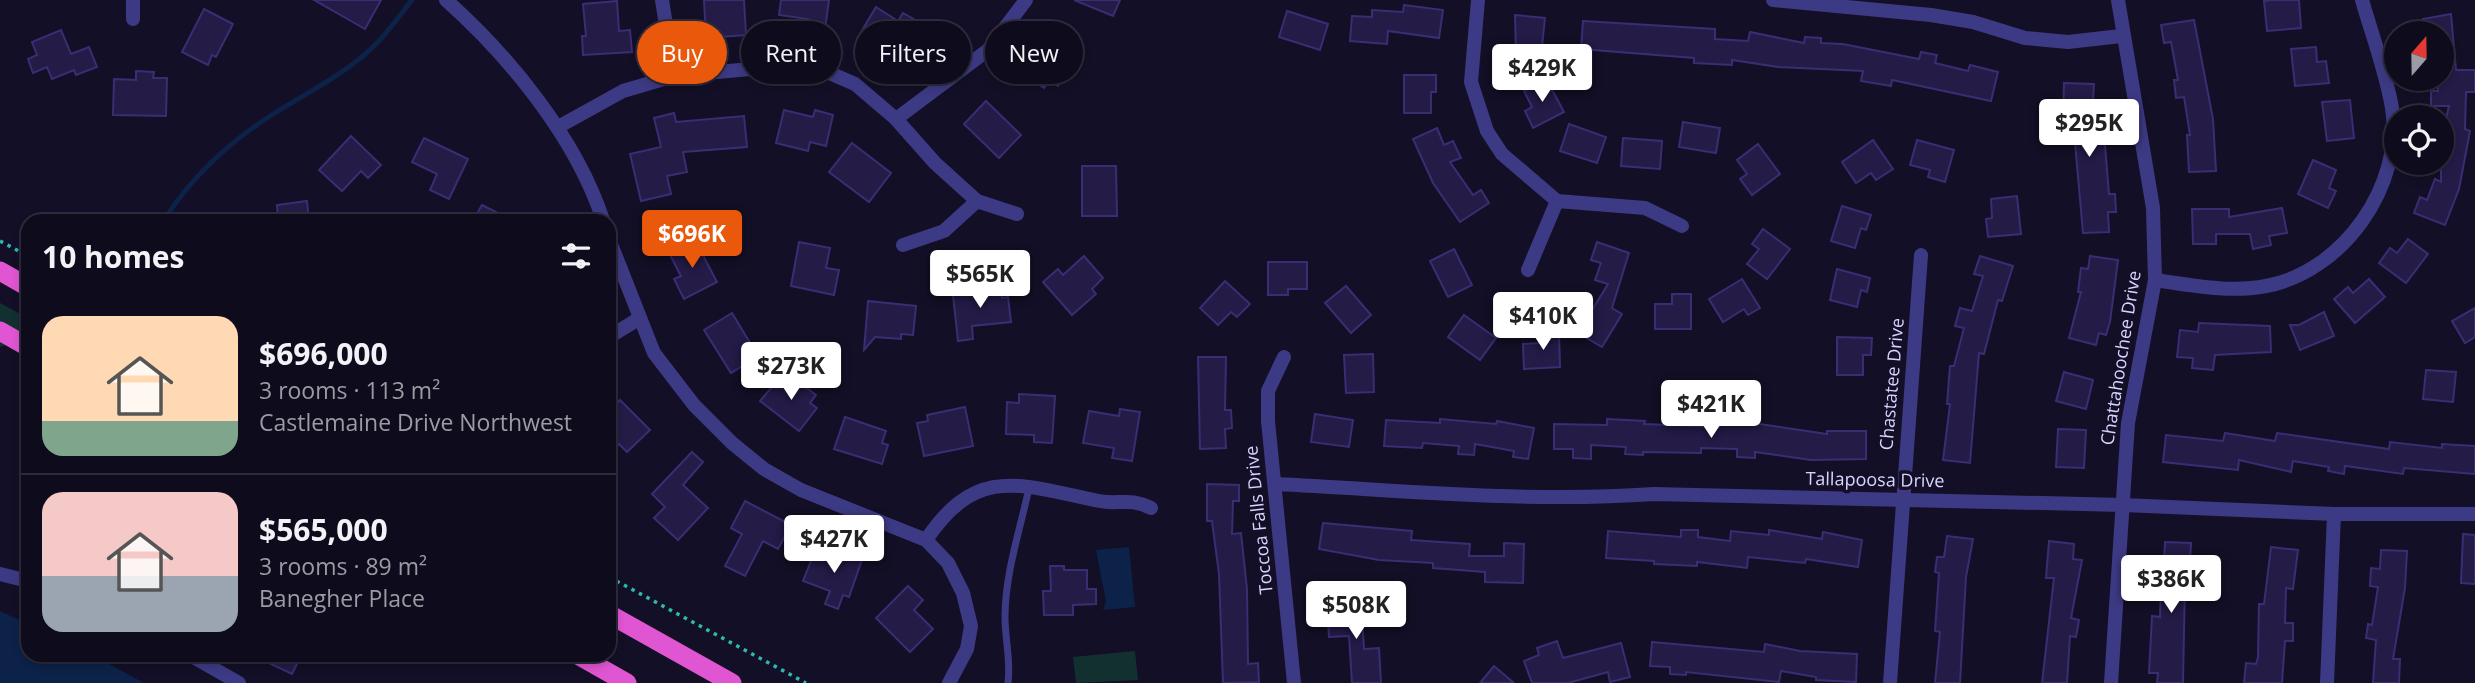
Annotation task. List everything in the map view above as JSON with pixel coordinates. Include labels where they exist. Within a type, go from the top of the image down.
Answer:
[{"type":"highway","points":[[0,271],[21,283]]},
{"type":"highway","points":[[0,331],[21,343]]},
{"type":"highway","points":[[616,618],[732,683]]},
{"type":"highway","points":[[590,662],[626,683]]},
{"type":"street","points":[[133,0],[134,19]]},
{"type":"street","points":[[446,0],[498,50],[558,127],[600,214]]},
{"type":"street","points":[[662,0],[665,21]]},
{"type":"street","points":[[897,119],[988,50],[1026,0]]},
{"type":"street","points":[[1478,0],[1471,82],[1487,131],[1502,154],[1558,201],[1645,208],[1682,226]]},
{"type":"street","points":[[1773,0],[1931,15],[1973,22],[2025,38],[2068,42],[2121,36]]},
{"type":"street","name":"Chattahoochee Drive","points":[[2111,683],[2128,424],[2155,280],[2153,208],[2121,36],[2118,0]]},
{"type":"street","points":[[2155,280],[2224,290],[2266,286],[2302,275],[2334,252],[2361,225],[2381,187],[2387,162],[2392,108],[2362,0]]},
{"type":"street","points":[[727,71],[782,66],[825,71],[855,84],[897,119],[935,163],[976,201],[1017,214]]},
{"type":"street","points":[[558,127],[623,91],[647,84]]},
{"type":"street","points":[[903,245],[944,231],[976,201]]},
{"type":"street","points":[[1528,270],[1558,201]]},
{"type":"street","name":"Chastatee Drive","points":[[1890,683],[1921,255]]},
{"type":"street","points":[[616,257],[654,353],[694,405],[732,443],[764,469],[801,490],[926,540],[948,563],[963,593],[971,626],[967,649],[950,683]]},
{"type":"street","points":[[616,333],[640,318]]},
{"type":"street","name":"Toccoa Falls Drive","points":[[1284,357],[1268,391],[1294,683]]},
{"type":"street","name":"Tallapoosa Drive","points":[[1276,484],[1517,499],[1577,499],[1654,494],[2123,505],[2334,514],[2475,514]]},
{"type":"street","points":[[926,540],[943,514],[965,497],[987,487],[1029,487],[1106,502],[1134,499],[1151,508]]},
{"type":"street","points":[[2327,683],[2334,514]]},
{"type":"street","points":[[0,574],[21,579]]},
{"type":"street","points":[[202,662],[239,683]]},
{"type":"lane","points":[[1008,683],[1011,665],[1006,617],[1012,562],[1029,487]]},
{"type":"path","points":[[0,241],[21,252]]},
{"type":"path","points":[[616,581],[806,683]]},
{"type":"green space","points":[[0,303],[21,314],[21,339],[0,347]]},
{"type":"green space","points":[[1135,651],[1138,680],[1076,683],[1073,657]]},
{"type":"water","points":[[1129,547],[1135,607],[1103,610],[1106,602],[1096,550]]},
{"type":"water","points":[[0,611],[21,621],[21,662],[106,662],[144,683],[0,683]]},
{"type":"building","points":[[314,0],[381,0],[365,29]]},
{"type":"building","points":[[704,0],[744,0],[745,21],[741,21],[741,35],[727,36],[727,21],[705,21]]},
{"type":"building","points":[[781,0],[829,0],[826,21],[807,21],[779,15]]},
{"type":"building","points":[[1074,0],[1120,0],[1113,16]]},
{"type":"building","points":[[2299,0],[2301,28],[2267,31],[2264,1]]},
{"type":"building","points":[[617,1],[619,31],[630,30],[632,52],[583,55],[582,36],[586,36],[583,4]]},
{"type":"building","points":[[1404,5],[1443,10],[1439,38],[1388,31],[1387,44],[1350,41],[1352,16],[1372,17],[1372,10],[1403,12]]},
{"type":"building","points":[[876,7],[898,21],[868,21]]},
{"type":"building","points":[[204,9],[233,24],[216,57],[212,55],[208,65],[182,52]]},
{"type":"building","points":[[1287,11],[1328,24],[1320,50],[1279,37]]},
{"type":"building","points":[[903,13],[917,21],[898,21]]},
{"type":"building","points":[[2451,14],[2452,21],[2423,21]]},
{"type":"building","points":[[1515,15],[1545,18],[1541,56],[1516,54]]},
{"type":"building","points":[[2194,20],[2213,119],[2216,171],[2189,172],[2187,135],[2190,135],[2184,97],[2176,98],[2174,80],[2178,80],[2171,42],[2164,43],[2161,25]]},
{"type":"building","points":[[1583,21],[1715,29],[1715,39],[1748,41],[1750,32],[1804,43],[1805,37],[1821,38],[1821,43],[1843,44],[1919,59],[1921,52],[1937,55],[1935,63],[1968,71],[1970,65],[1998,72],[1991,101],[1892,80],[1891,86],[1861,81],[1863,71],[1778,67],[1732,60],[1732,65],[1694,63],[1694,58],[1581,49]]},
{"type":"building","points":[[61,30],[71,54],[89,47],[97,67],[76,75],[74,70],[52,79],[47,67],[33,73],[28,59],[37,55],[32,42]]},
{"type":"building","points":[[2316,47],[2317,62],[2326,61],[2329,83],[2295,86],[2291,49]]},
{"type":"building","points":[[2454,48],[2456,70],[2475,70],[2475,92],[2466,92],[2465,129],[2470,131],[2459,189],[2445,225],[2414,213],[2420,197],[2427,200],[2435,179],[2441,182],[2441,175],[2454,175],[2454,105],[2431,105],[2431,91],[2454,91]]},
{"type":"building","points":[[136,71],[154,72],[153,78],[167,78],[166,116],[113,115],[114,79],[136,80]]},
{"type":"building","points":[[1404,75],[1436,75],[1436,92],[1431,92],[1431,113],[1404,113]]},
{"type":"building","points":[[1547,80],[1564,112],[1533,128],[1525,111],[1532,107],[1524,91]]},
{"type":"building","points":[[2064,83],[2094,84],[2091,134],[2104,133],[2109,194],[2115,194],[2116,212],[2108,212],[2109,232],[2083,233],[2073,120],[2063,120]]},
{"type":"building","points":[[2350,100],[2354,138],[2327,141],[2322,102]]},
{"type":"building","points":[[986,101],[1021,135],[999,158],[964,124]]},
{"type":"building","points":[[784,110],[813,117],[815,110],[833,115],[826,146],[810,142],[808,151],[776,143]]},
{"type":"building","points":[[674,113],[676,122],[744,116],[747,147],[683,152],[687,172],[667,176],[671,194],[641,201],[630,154],[661,147],[654,118]]},
{"type":"building","points":[[1683,122],[1720,128],[1716,153],[1679,147]]},
{"type":"building","points":[[1569,124],[1606,137],[1597,163],[1560,151]]},
{"type":"building","points":[[1437,128],[1444,145],[1453,141],[1461,158],[1450,162],[1473,195],[1481,190],[1489,203],[1460,222],[1433,183],[1413,139]]},
{"type":"building","points":[[351,136],[381,165],[368,178],[361,171],[342,191],[319,170]]},
{"type":"building","points":[[424,138],[468,159],[449,199],[430,190],[437,174],[412,162]]},
{"type":"building","points":[[1623,138],[1662,141],[1660,169],[1621,166]]},
{"type":"building","points":[[1873,140],[1893,169],[1876,180],[1871,173],[1856,183],[1842,162]]},
{"type":"building","points":[[1917,140],[1954,150],[1945,182],[1928,177],[1930,170],[1910,165]]},
{"type":"building","points":[[852,143],[891,173],[869,202],[829,172]]},
{"type":"building","points":[[1758,144],[1780,174],[1752,195],[1740,179],[1747,174],[1737,160]]},
{"type":"building","points":[[2313,160],[2336,170],[2329,188],[2336,191],[2328,208],[2298,194]]},
{"type":"building","points":[[1082,166],[1116,166],[1117,216],[1082,216]]},
{"type":"building","points":[[2017,196],[2021,234],[1988,237],[1986,219],[1992,218],[1991,199]]},
{"type":"building","points":[[307,201],[308,214],[278,214],[277,205]]},
{"type":"building","points":[[482,205],[500,214],[477,214]]},
{"type":"building","points":[[1842,206],[1871,215],[1866,230],[1861,228],[1855,248],[1831,241]]},
{"type":"building","points":[[2282,208],[2287,233],[2269,236],[2271,245],[2253,249],[2250,234],[2216,234],[2216,244],[2193,244],[2192,209],[2229,209],[2229,217]]},
{"type":"building","points":[[1763,229],[1790,249],[1767,279],[1747,264],[1759,249],[1752,244]]},
{"type":"building","points":[[2408,239],[2428,254],[2406,283],[2379,263],[2390,248],[2397,253]]},
{"type":"building","points":[[695,240],[717,282],[684,299],[674,279],[681,276],[669,253]]},
{"type":"building","points":[[799,242],[830,248],[826,268],[839,270],[834,295],[791,286]]},
{"type":"building","points":[[1597,242],[1629,253],[1612,308],[1622,314],[1602,347],[1578,333],[1608,284],[1595,280],[1601,263],[1591,260]]},
{"type":"building","points":[[1454,249],[1472,285],[1448,297],[1430,261]]},
{"type":"building","points":[[1084,256],[1103,278],[1092,289],[1096,294],[1072,315],[1043,282],[1058,269],[1063,275]]},
{"type":"building","points":[[1980,256],[2013,266],[2002,301],[1998,300],[1984,354],[1979,353],[1970,463],[1943,460],[1950,404],[1947,404],[1950,366],[1954,366],[1964,328],[1955,326],[1960,308],[1972,311],[1983,276],[1974,274]]},
{"type":"building","points":[[2090,256],[2118,260],[2110,322],[2106,335],[2099,333],[2096,345],[2069,338],[2081,292],[2078,292],[2081,268],[2088,269]]},
{"type":"building","points":[[1268,262],[1307,262],[1307,289],[1288,289],[1288,295],[1268,295]]},
{"type":"building","points":[[1837,269],[1870,278],[1867,292],[1861,290],[1857,307],[1830,300]]},
{"type":"building","points":[[1742,279],[1760,308],[1748,315],[1744,309],[1723,322],[1709,299]]},
{"type":"building","points":[[2369,279],[2385,297],[2355,323],[2334,299],[2348,287],[2353,293]]},
{"type":"building","points":[[1225,281],[1250,304],[1237,317],[1231,312],[1218,325],[1200,308]]},
{"type":"building","points":[[1000,284],[1002,298],[1008,297],[1011,322],[972,326],[973,339],[958,341],[953,295],[981,292],[980,286]]},
{"type":"building","points":[[1346,286],[1371,315],[1351,333],[1325,303]]},
{"type":"building","points":[[1672,294],[1691,294],[1691,329],[1655,329],[1655,304],[1672,304]]},
{"type":"building","points":[[868,301],[916,306],[913,335],[901,334],[901,339],[875,337],[864,350]]},
{"type":"building","points":[[2475,308],[2475,337],[2465,343],[2452,321]]},
{"type":"building","points":[[2324,312],[2334,336],[2300,350],[2290,325],[2299,325]]},
{"type":"building","points":[[732,313],[758,356],[731,373],[704,330]]},
{"type":"building","points":[[1464,315],[1496,338],[1480,360],[1448,337]]},
{"type":"building","points":[[2199,323],[2270,326],[2271,352],[2215,355],[2213,370],[2192,368],[2193,358],[2177,357],[2180,330],[2198,332]]},
{"type":"building","points":[[1559,331],[1560,367],[1524,369],[1523,344],[1539,343],[1539,332]]},
{"type":"building","points":[[1837,337],[1872,338],[1871,355],[1863,355],[1863,375],[1837,375]]},
{"type":"building","points":[[1373,354],[1374,392],[1346,393],[1344,355]]},
{"type":"building","points":[[1198,357],[1226,357],[1225,410],[1231,410],[1232,428],[1225,429],[1226,448],[1200,449]]},
{"type":"building","points":[[2426,370],[2456,372],[2453,402],[2423,399]]},
{"type":"building","points":[[2064,372],[2093,380],[2086,409],[2056,401]]},
{"type":"building","points":[[791,376],[816,395],[810,403],[817,408],[799,431],[760,401],[777,381],[783,385]]},
{"type":"building","points":[[1019,394],[1055,396],[1052,443],[1034,442],[1034,435],[1006,434],[1007,402],[1019,403]]},
{"type":"building","points":[[620,400],[650,430],[627,452],[619,444],[616,447],[616,404]]},
{"type":"building","points":[[965,407],[973,446],[924,456],[917,423],[928,421],[927,415]]},
{"type":"building","points":[[1120,409],[1140,412],[1132,461],[1112,458],[1114,448],[1083,443],[1089,411],[1119,416]]},
{"type":"building","points":[[1315,414],[1353,420],[1349,447],[1311,442]]},
{"type":"building","points":[[845,417],[886,431],[882,443],[888,445],[882,464],[834,449]]},
{"type":"building","points":[[1440,419],[1496,424],[1497,421],[1534,428],[1528,459],[1513,457],[1514,451],[1475,444],[1474,455],[1458,454],[1459,446],[1423,443],[1422,448],[1384,446],[1386,420],[1440,423]]},
{"type":"building","points":[[1607,419],[1645,421],[1644,424],[1719,427],[1719,422],[1753,423],[1827,434],[1827,431],[1866,431],[1866,459],[1811,460],[1755,452],[1755,458],[1737,457],[1737,449],[1701,448],[1701,453],[1643,452],[1643,455],[1625,454],[1626,447],[1591,445],[1591,459],[1573,458],[1573,449],[1554,449],[1554,424],[1607,425]]},
{"type":"building","points":[[2058,429],[2086,430],[2084,468],[2056,467]]},
{"type":"building","points":[[2225,433],[2275,441],[2277,433],[2389,449],[2390,442],[2442,448],[2442,444],[2475,446],[2475,474],[2404,468],[2403,474],[2345,466],[2344,474],[2328,471],[2329,467],[2293,461],[2291,472],[2239,460],[2238,470],[2163,462],[2166,435],[2223,441]]},
{"type":"building","points":[[692,452],[703,462],[683,485],[708,508],[678,540],[654,518],[665,507],[652,494]]},
{"type":"building","points":[[1207,484],[1239,485],[1239,501],[1233,501],[1232,534],[1241,533],[1247,589],[1248,664],[1258,663],[1259,682],[1223,683],[1219,574],[1212,521],[1207,521]]},
{"type":"building","points":[[745,501],[791,525],[778,549],[763,541],[745,576],[725,566],[742,534],[731,528]]},
{"type":"building","points":[[1323,523],[1412,531],[1411,540],[1470,544],[1469,556],[1504,556],[1504,543],[1524,544],[1523,583],[1485,582],[1485,572],[1433,568],[1433,563],[1379,560],[1319,549]]},
{"type":"building","points":[[1681,530],[1698,530],[1698,537],[1730,541],[1731,531],[1769,535],[1769,530],[1822,539],[1823,532],[1862,540],[1858,567],[1806,559],[1805,563],[1748,557],[1747,568],[1697,562],[1697,566],[1654,564],[1654,561],[1606,558],[1608,531],[1681,537]]},
{"type":"building","points":[[2463,534],[2475,535],[2475,584],[2461,583]]},
{"type":"building","points":[[1947,536],[1973,539],[1966,577],[1960,683],[1935,683],[1940,632],[1935,631],[1939,573],[1935,572],[1937,557],[1944,557]]},
{"type":"building","points":[[2049,541],[2074,544],[2073,559],[2082,560],[2071,618],[2079,620],[2076,637],[2070,636],[2067,683],[2042,683],[2054,578],[2046,578]]},
{"type":"building","points":[[2165,542],[2191,543],[2189,581],[2185,581],[2183,683],[2157,683],[2158,673],[2149,673],[2152,616],[2160,617],[2161,579],[2155,579],[2156,562],[2164,563]]},
{"type":"building","points":[[2271,547],[2298,550],[2293,589],[2286,588],[2285,623],[2293,623],[2293,641],[2285,641],[2282,683],[2244,683],[2246,663],[2256,664],[2258,657],[2259,604],[2264,604]]},
{"type":"building","points":[[844,550],[863,557],[849,597],[843,595],[838,609],[825,604],[830,591],[803,581],[815,551],[840,560]]},
{"type":"building","points":[[2381,550],[2407,551],[2405,588],[2393,659],[2400,659],[2399,683],[2373,683],[2376,640],[2366,638],[2368,624],[2372,625],[2378,587],[2370,586],[2371,568],[2380,569]]},
{"type":"building","points":[[1050,566],[1064,566],[1064,570],[1087,570],[1087,589],[1096,589],[1096,604],[1073,605],[1073,615],[1044,615],[1043,591],[1051,591]]},
{"type":"building","points":[[908,586],[923,600],[914,610],[933,629],[910,652],[876,618]]},
{"type":"building","points":[[1361,598],[1364,649],[1379,648],[1381,683],[1352,683],[1349,636],[1329,637],[1328,620],[1336,619],[1335,600]]},
{"type":"building","points":[[1557,641],[1563,658],[1621,643],[1630,677],[1610,682],[1608,672],[1568,683],[1532,683],[1524,661],[1539,655],[1537,648]]},
{"type":"building","points":[[1652,642],[1764,652],[1765,644],[1800,651],[1857,654],[1856,682],[1816,680],[1816,677],[1781,671],[1779,682],[1686,672],[1686,675],[1670,674],[1670,667],[1650,666]]},
{"type":"building","points":[[267,662],[298,662],[292,674]]},
{"type":"building","points":[[1494,666],[1514,683],[1480,683]]},
{"type":"waterway","points":[[168,214],[187,188],[228,147],[258,124],[355,63],[378,42],[412,0]]}]
